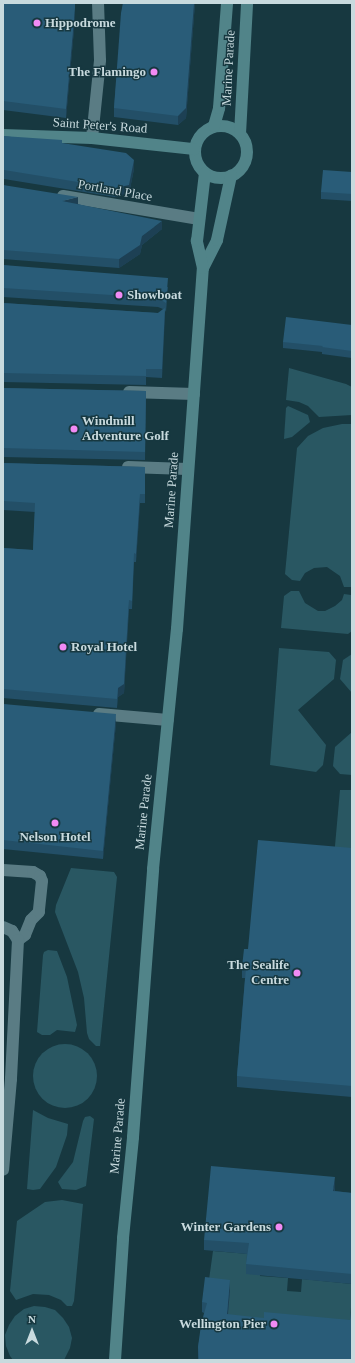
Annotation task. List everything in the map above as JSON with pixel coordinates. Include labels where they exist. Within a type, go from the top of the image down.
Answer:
[{"type":"street","points":[[92,138],[100,60],[98,3]]},
{"type":"street","name":"Marine Parade","points":[[214,126],[219,108],[227,3]]},
{"type":"street","name":"Marine Parade","points":[[115,1360],[147,934],[177,629],[187,469],[204,268],[217,240],[231,176],[238,172],[247,158],[245,141],[240,134],[247,3]]},
{"type":"street","points":[[231,176],[218,178],[205,173],[196,163],[194,149],[200,135],[214,126],[228,127],[240,134]]},
{"type":"street","name":"Saint Peter's Road","points":[[3,135],[92,138],[194,149]]},
{"type":"street","name":"Marine Parade","points":[[204,268],[196,241],[205,173]]},
{"type":"street","name":"Portland Place","points":[[50,194],[199,219]]},
{"type":"street","points":[[114,392],[194,394]]},
{"type":"street","points":[[115,466],[187,469]]},
{"type":"street","points":[[89,713],[168,720]]},
{"type":"street","points":[[3,870],[33,872],[40,876],[42,881],[39,912],[31,920],[25,935],[18,940]]},
{"type":"street","points":[[3,927],[12,931],[18,940],[11,1079],[3,1170]]},
{"type":"shaded area","points":[[289,368],[352,387],[352,415],[319,417],[308,406],[299,402],[286,400]]},
{"type":"shaded area","points":[[288,406],[308,415],[310,422],[292,437],[284,439],[286,408]]},
{"type":"shaded area","points":[[342,424],[352,424],[352,587],[344,587],[340,576],[327,567],[314,568],[305,573],[300,581],[292,580],[285,574],[297,448],[308,436],[323,428]]},
{"type":"shaded area","points":[[291,591],[299,591],[305,603],[318,611],[325,611],[335,606],[342,600],[344,594],[351,595],[352,631],[348,634],[281,628],[284,596]]},
{"type":"shaded area","points":[[279,648],[329,652],[336,660],[334,679],[298,710],[326,745],[323,765],[316,772],[270,765]]},
{"type":"shaded area","points":[[352,654],[352,693],[340,679],[343,660]]},
{"type":"shaded area","points":[[352,732],[352,775],[340,774],[333,766],[335,747]]},
{"type":"shaded area","points":[[340,790],[352,790],[352,859],[334,857]]},
{"type":"shaded area","points":[[71,868],[114,872],[117,877],[100,1046],[96,1046],[89,1039],[87,1033],[84,998],[78,972],[55,912],[56,905]]},
{"type":"shaded area","points":[[48,950],[57,951],[67,977],[77,1025],[75,1032],[57,1030],[50,1035],[42,1035],[37,1032],[43,955],[44,952]]},
{"type":"shaded area","points":[[65,1044],[77,1046],[88,1053],[95,1064],[97,1076],[95,1088],[88,1099],[77,1106],[65,1108],[53,1106],[42,1099],[35,1088],[33,1076],[35,1064],[42,1053],[53,1046]]},
{"type":"shaded area","points":[[33,1110],[48,1118],[68,1124],[67,1135],[56,1167],[40,1189],[33,1190],[27,1189]]},
{"type":"shaded area","points":[[90,1116],[94,1119],[86,1186],[76,1190],[62,1189],[58,1182],[73,1162],[83,1121],[85,1117]]},
{"type":"shaded area","points":[[62,1200],[83,1204],[74,1301],[72,1306],[67,1306],[61,1300],[49,1295],[33,1294],[16,1300],[10,1291],[17,1221],[45,1202]]},
{"type":"shaded area","points":[[213,1251],[249,1254],[262,1262],[260,1276],[288,1278],[287,1291],[301,1292],[302,1279],[352,1284],[350,1330],[227,1324],[208,1287]]},
{"type":"shaded area","points":[[34,1306],[55,1310],[69,1327],[72,1338],[70,1348],[64,1360],[13,1360],[10,1356],[6,1346],[5,1335],[9,1325],[15,1316],[24,1309]]},
{"type":"building","points":[[3,3],[75,3],[66,109],[3,101]]},
{"type":"building","name":"The Flamingo","points":[[123,3],[194,3],[186,108],[178,116],[114,108]]},
{"type":"building","points":[[3,136],[62,140],[62,143],[126,153],[134,160],[129,185],[115,188],[3,170]]},
{"type":"building","points":[[323,170],[352,172],[352,194],[321,192]]},
{"type":"building","points":[[3,185],[78,197],[62,201],[162,221],[142,236],[140,245],[119,259],[3,250]]},
{"type":"building","points":[[3,265],[168,278],[166,303],[158,298],[3,288]]},
{"type":"building","points":[[3,303],[158,313],[165,308],[162,369],[146,369],[146,376],[3,373]]},
{"type":"building","points":[[286,317],[352,325],[352,351],[322,347],[323,346],[283,342]]},
{"type":"building","name":"Windmill Adventure Golf","points":[[3,388],[146,391],[145,452],[3,448]]},
{"type":"building","points":[[3,463],[145,467],[145,494],[140,494],[136,554],[134,553],[132,601],[129,600],[124,684],[118,688],[117,699],[3,689],[3,548],[33,550],[35,503],[3,501]]},
{"type":"building","points":[[3,704],[116,714],[103,851],[3,840]]},
{"type":"building","name":"The Sealife Centre","points":[[258,840],[352,848],[352,1086],[237,1076],[246,968],[242,967],[244,949],[248,949]]},
{"type":"building","name":"Winter Gardens","points":[[211,1166],[335,1177],[333,1191],[352,1193],[352,1274],[246,1264],[249,1243],[204,1240]]},
{"type":"building","name":"Wellington Pier","points":[[205,1277],[230,1280],[227,1314],[264,1318],[264,1312],[350,1320],[352,1304],[352,1360],[199,1360],[198,1347],[201,1325],[207,1303],[202,1302]]},
{"type":"place","name":"Hippodrome","points":[[37,23]]},
{"type":"place","name":"The Flamingo","points":[[154,72]]},
{"type":"place","name":"Showboat","points":[[119,295]]},
{"type":"place","name":"Windmill Adventure Golf","points":[[74,429]]},
{"type":"place","name":"Royal Hotel","points":[[63,647]]},
{"type":"place","name":"Nelson Hotel","points":[[55,823]]},
{"type":"place","name":"The Sealife Centre","points":[[297,973]]},
{"type":"place","name":"Winter Gardens","points":[[279,1227]]},
{"type":"place","name":"Wellington Pier","points":[[274,1324]]}]
